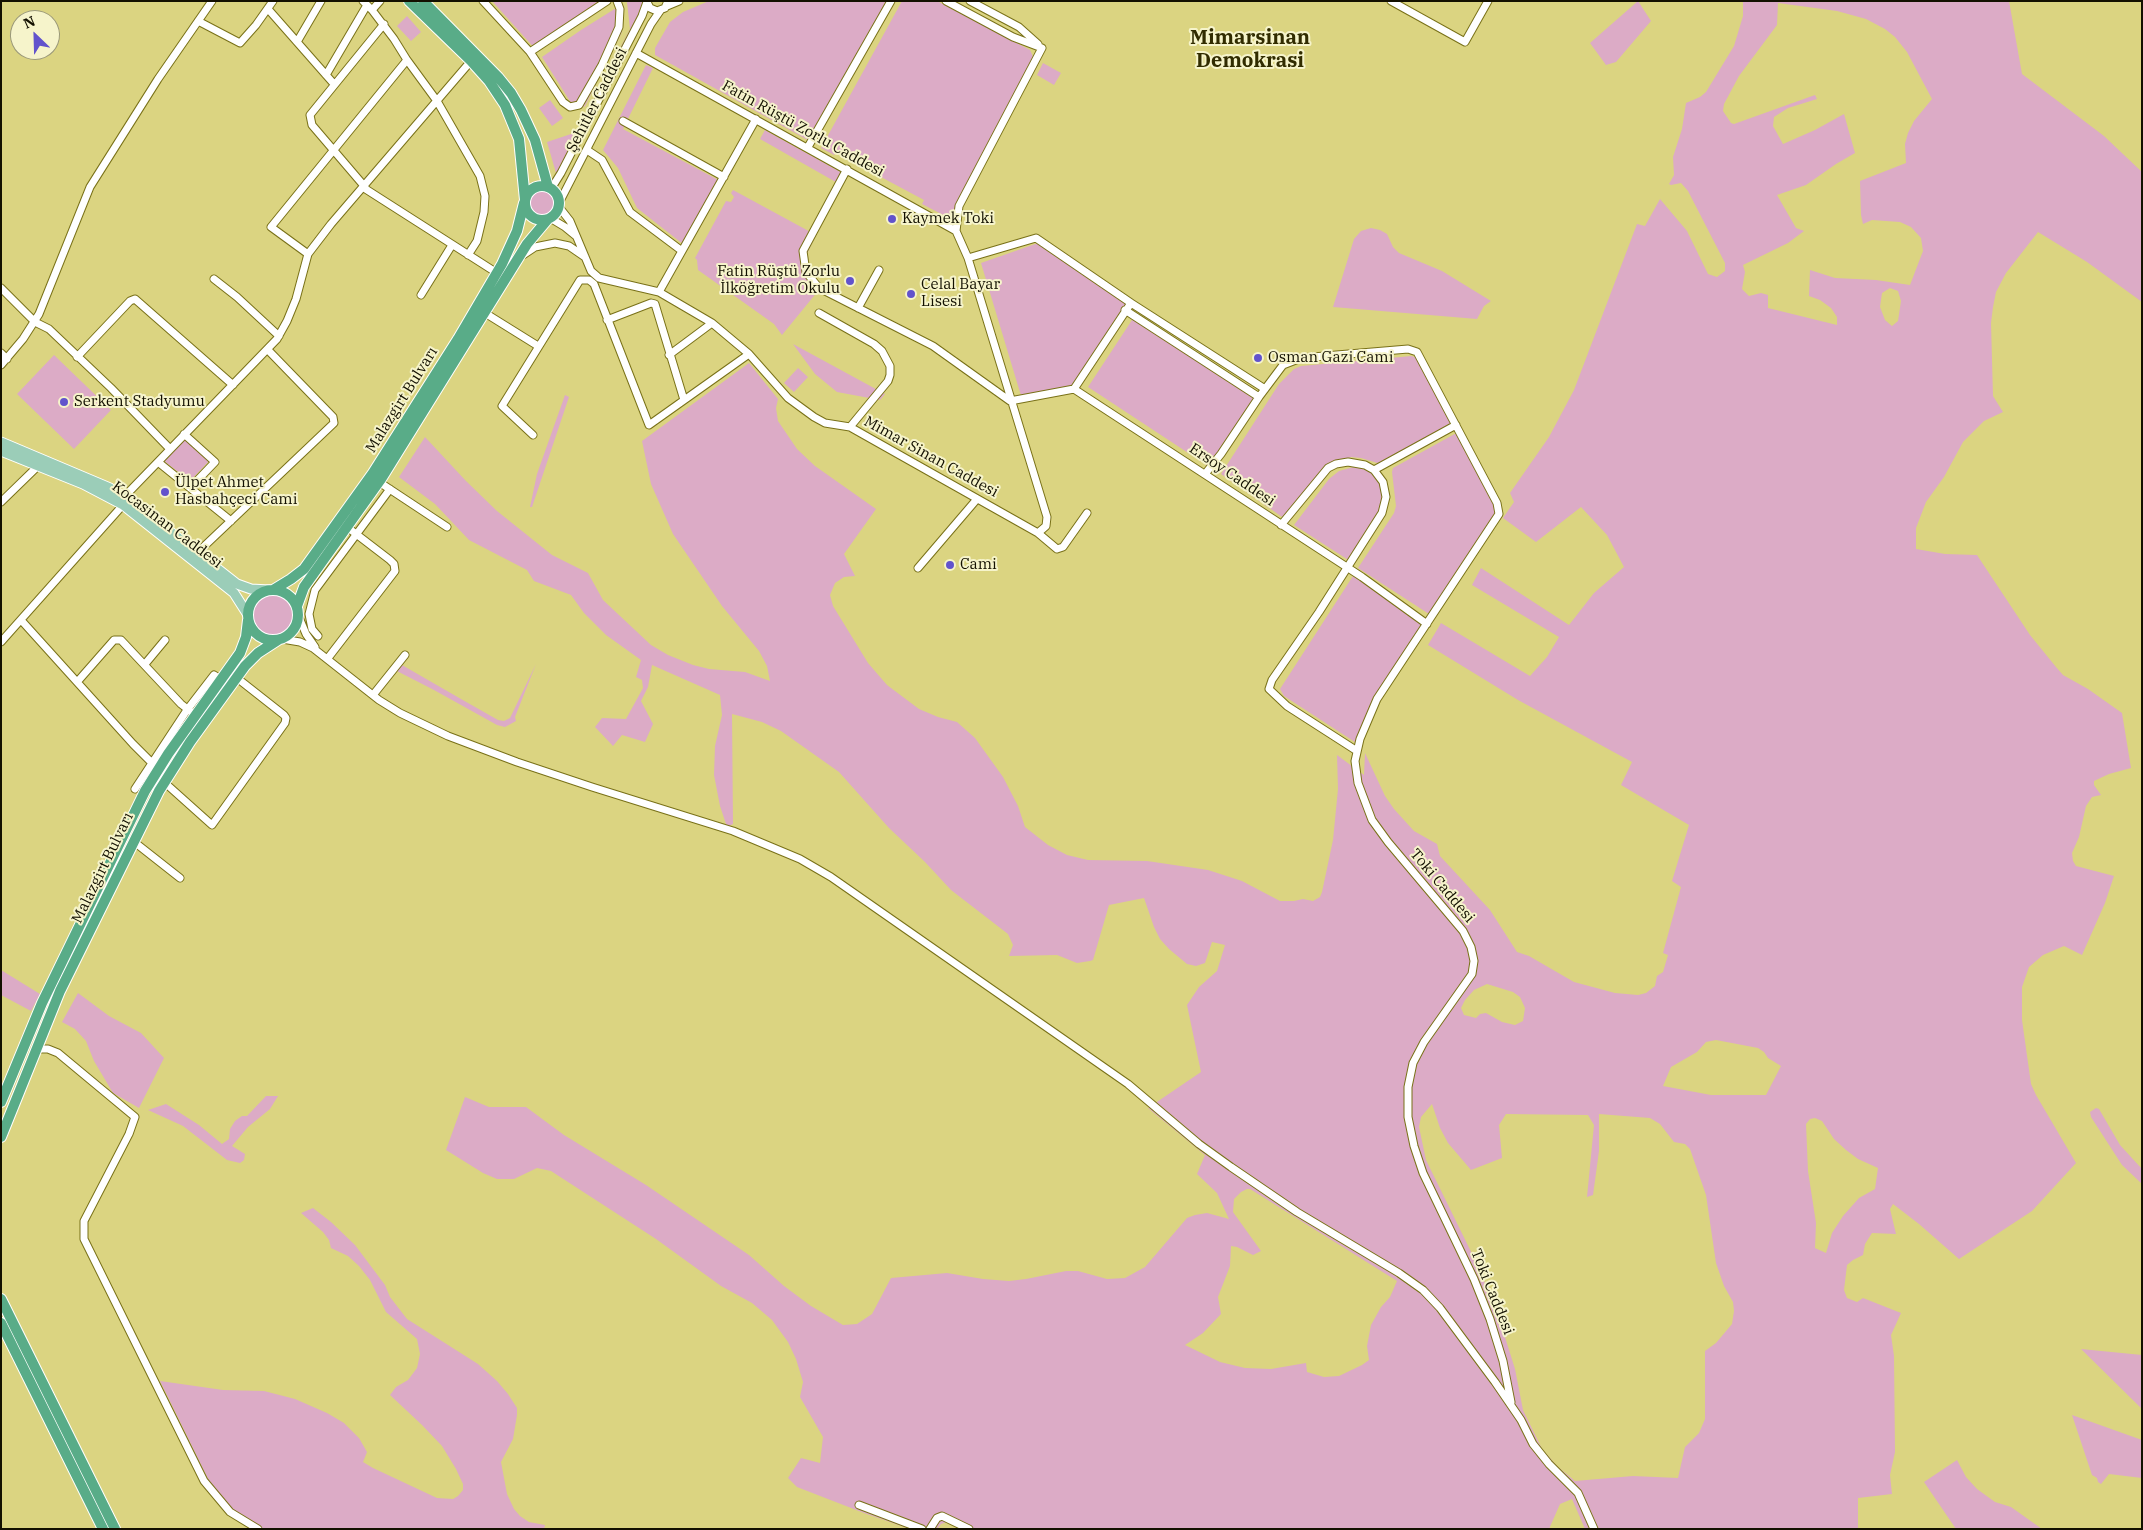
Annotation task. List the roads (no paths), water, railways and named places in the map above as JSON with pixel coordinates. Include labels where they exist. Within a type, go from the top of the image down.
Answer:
[{"type":"highway","points":[[409,1],[471,61],[496,89],[514,122],[519,139],[526,210],[532,218],[538,220],[549,219],[556,213],[559,205],[558,196],[550,188],[535,140],[521,110],[511,93],[492,70],[423,1]]},
{"type":"highway","points":[[524,202],[532,189],[538,186],[550,188]]},
{"type":"highway","name":"Malazgirt Bulvarı","points":[[271,590],[292,580],[304,569],[373,473],[497,272],[513,240],[524,202]]},
{"type":"highway","name":"Malazgirt Bulvarı","points":[[298,611],[304,587],[379,482],[527,244],[549,219]]},
{"type":"highway","points":[[271,590],[286,593],[292,599],[298,611],[297,624],[293,631],[280,639],[269,640],[260,637],[251,628],[248,617],[249,606],[254,599],[260,593],[271,590]]},
{"type":"highway","name":"Malazgirt Bulvarı","points":[[1,1102],[42,1003],[155,766],[191,712],[220,680],[242,648],[248,617]]},
{"type":"highway","name":"Malazgirt Bulvarı","points":[[1,1137],[68,975],[164,782],[190,742],[237,678],[252,660],[280,639]]},
{"type":"highway","points":[[1,1299],[115,1529]]},
{"type":"highway","points":[[1,1323],[103,1529]]},
{"type":"main road","name":"Kocasinan Caddesi","points":[[1,442],[90,478],[237,584],[251,589],[271,590]]},
{"type":"main road","name":"Kocasinan Caddesi","points":[[1,451],[124,501],[234,594],[248,617]]},
{"type":"street","points":[[4,362],[35,322],[90,187],[158,79],[212,1]]},
{"type":"street","points":[[198,21],[240,43],[274,1]]},
{"type":"street","points":[[297,42],[321,1]]},
{"type":"street","points":[[326,75],[368,5],[380,1]]},
{"type":"street","points":[[483,1],[530,52],[563,102],[570,107],[578,105],[602,65],[619,27],[620,9],[617,1]]},
{"type":"street","points":[[530,52],[607,1]]},
{"type":"street","points":[[647,2],[650,8],[665,6],[679,1]]},
{"type":"street","points":[[808,147],[890,1]]},
{"type":"street","points":[[946,1],[1013,37],[1042,48]]},
{"type":"street","points":[[970,1],[1019,27],[1042,48]]},
{"type":"street","points":[[1391,1],[1465,42],[1488,1]]},
{"type":"street","name":"Şehitler Caddesi","points":[[550,188],[562,173],[642,16],[647,2]]},
{"type":"street","points":[[368,5],[384,24],[437,101],[477,169],[484,190],[485,203],[477,241],[468,255]]},
{"type":"street","name":"Şehitler Caddesi","points":[[559,205],[651,24],[665,6]]},
{"type":"street","points":[[268,9],[334,84]]},
{"type":"street","points":[[384,24],[312,110],[310,118],[312,125],[365,187],[452,245],[497,272]]},
{"type":"street","points":[[1038,534],[1046,526],[1047,517],[1010,401],[968,258],[956,231],[959,206],[1042,48]]},
{"type":"street","name":"Fatin Rüştü Zorlu Caddesi","points":[[636,53],[956,231]]},
{"type":"street","points":[[308,254],[272,227],[407,60]]},
{"type":"street","points":[[1,642],[158,462],[268,350],[279,336],[296,300],[308,254],[331,224],[365,187],[471,61]]},
{"type":"street","points":[[659,292],[756,119]]},
{"type":"street","points":[[623,121],[724,177]]},
{"type":"street","points":[[587,150],[602,160],[630,212],[682,251]]},
{"type":"street","points":[[847,169],[803,251],[806,272],[815,284],[933,346],[1010,401],[1074,389],[1130,303]]},
{"type":"street","points":[[559,205],[567,215],[594,274],[589,280]]},
{"type":"street","points":[[549,219],[566,227],[578,238]]},
{"type":"street","points":[[968,258],[1036,238],[1130,303],[1265,389]]},
{"type":"street","points":[[517,260],[535,247],[552,243],[569,246],[586,258]]},
{"type":"street","points":[[421,295],[452,245]]},
{"type":"street","points":[[858,308],[879,270]]},
{"type":"street","name":"Mimar Sinan Caddesi","points":[[594,274],[599,278],[659,292],[712,323],[749,354],[800,409],[825,423],[850,427],[1038,534],[1055,548],[1061,548],[1087,513]]},
{"type":"street","points":[[214,279],[237,297],[279,336]]},
{"type":"street","points":[[533,435],[502,406],[578,281],[589,280],[594,284],[649,425],[749,354]]},
{"type":"street","points":[[1,288],[35,322],[49,329],[133,410],[170,450]]},
{"type":"street","points":[[77,357],[130,301],[135,299],[233,385]]},
{"type":"street","points":[[607,320],[654,303],[684,400]]},
{"type":"street","points":[[1125,310],[1259,397]]},
{"type":"street","points":[[485,313],[538,346]]},
{"type":"street","points":[[819,313],[874,344],[882,351],[890,366],[888,381],[850,427]]},
{"type":"street","points":[[669,355],[712,323]]},
{"type":"street","points":[[1205,474],[1283,365],[1301,358],[1408,349],[1417,352],[1456,424],[1374,470]]},
{"type":"street","points":[[197,554],[334,421],[333,417],[268,350]]},
{"type":"street","points":[[1,353],[4,362]]},
{"type":"street","name":"Ersoy Caddesi","points":[[1074,389],[1346,569],[1362,577],[1427,624]]},
{"type":"street","name":"Toki Caddesi","points":[[1456,424],[1497,503],[1499,514],[1377,699],[1360,739],[1355,761],[1358,783],[1372,820],[1388,842],[1463,931],[1471,947],[1474,961],[1472,974],[1424,1042],[1412,1063],[1408,1087],[1408,1117],[1414,1146],[1423,1173],[1474,1279],[1490,1319],[1503,1361],[1512,1406]]},
{"type":"street","points":[[184,434],[215,462],[190,488]]},
{"type":"street","points":[[158,462],[231,521]]},
{"type":"street","points":[[1281,525],[1332,466],[1340,462],[1353,462],[1365,465],[1374,470],[1385,487],[1385,506],[1319,612],[1272,680],[1270,689],[1287,706],[1357,751]]},
{"type":"street","points":[[1,502],[38,466]]},
{"type":"street","points":[[379,482],[447,527]]},
{"type":"street","points":[[318,636],[314,633],[309,619],[312,595],[390,489]]},
{"type":"street","points":[[918,568],[978,499]]},
{"type":"street","points":[[328,658],[394,571],[394,564],[390,560],[347,527]]},
{"type":"street","points":[[298,611],[306,634],[319,651]]},
{"type":"street","points":[[21,620],[155,766],[135,789]]},
{"type":"street","points":[[78,681],[115,639],[123,641],[191,712]]},
{"type":"street","points":[[280,639],[300,642],[319,651],[373,695],[400,713],[456,739],[592,787],[733,831],[800,859],[831,877],[1128,1084],[1231,1168],[1297,1212],[1399,1273],[1423,1290],[1440,1308],[1512,1406],[1533,1444],[1578,1493],[1594,1529]]},
{"type":"street","points":[[145,664],[165,640]]},
{"type":"street","points":[[373,695],[405,655]]},
{"type":"street","points":[[164,782],[212,825],[285,723],[286,718],[284,715],[237,678]]},
{"type":"street","points":[[133,841],[180,878]]},
{"type":"street","points":[[37,1049],[48,1049],[58,1053],[135,1117],[84,1221],[84,1239],[204,1481],[226,1508],[243,1521],[258,1529]]},
{"type":"street","points":[[859,1505],[922,1529]]},
{"type":"street","points":[[930,1529],[937,1518],[942,1516],[969,1529]]},
{"type":"place","name":"Kaymek Toki","points":[[892,219]]},
{"type":"place","name":"Fatin Rüştü Zorlu İlköğretim Okulu","points":[[850,281]]},
{"type":"place","name":"Celal Bayar Lisesi","points":[[911,294]]},
{"type":"place","name":"Osman Gazi Cami","points":[[1258,358]]},
{"type":"place","name":"Serkent Stadyumu","points":[[64,402]]},
{"type":"place","name":"Ülpet Ahmet Hasbahçeci Cami","points":[[165,492]]},
{"type":"place","name":"Cami","points":[[950,565]]},
{"type":"district","name":"Mimarsinan Demokrasi","points":[[1250,50]]}]
